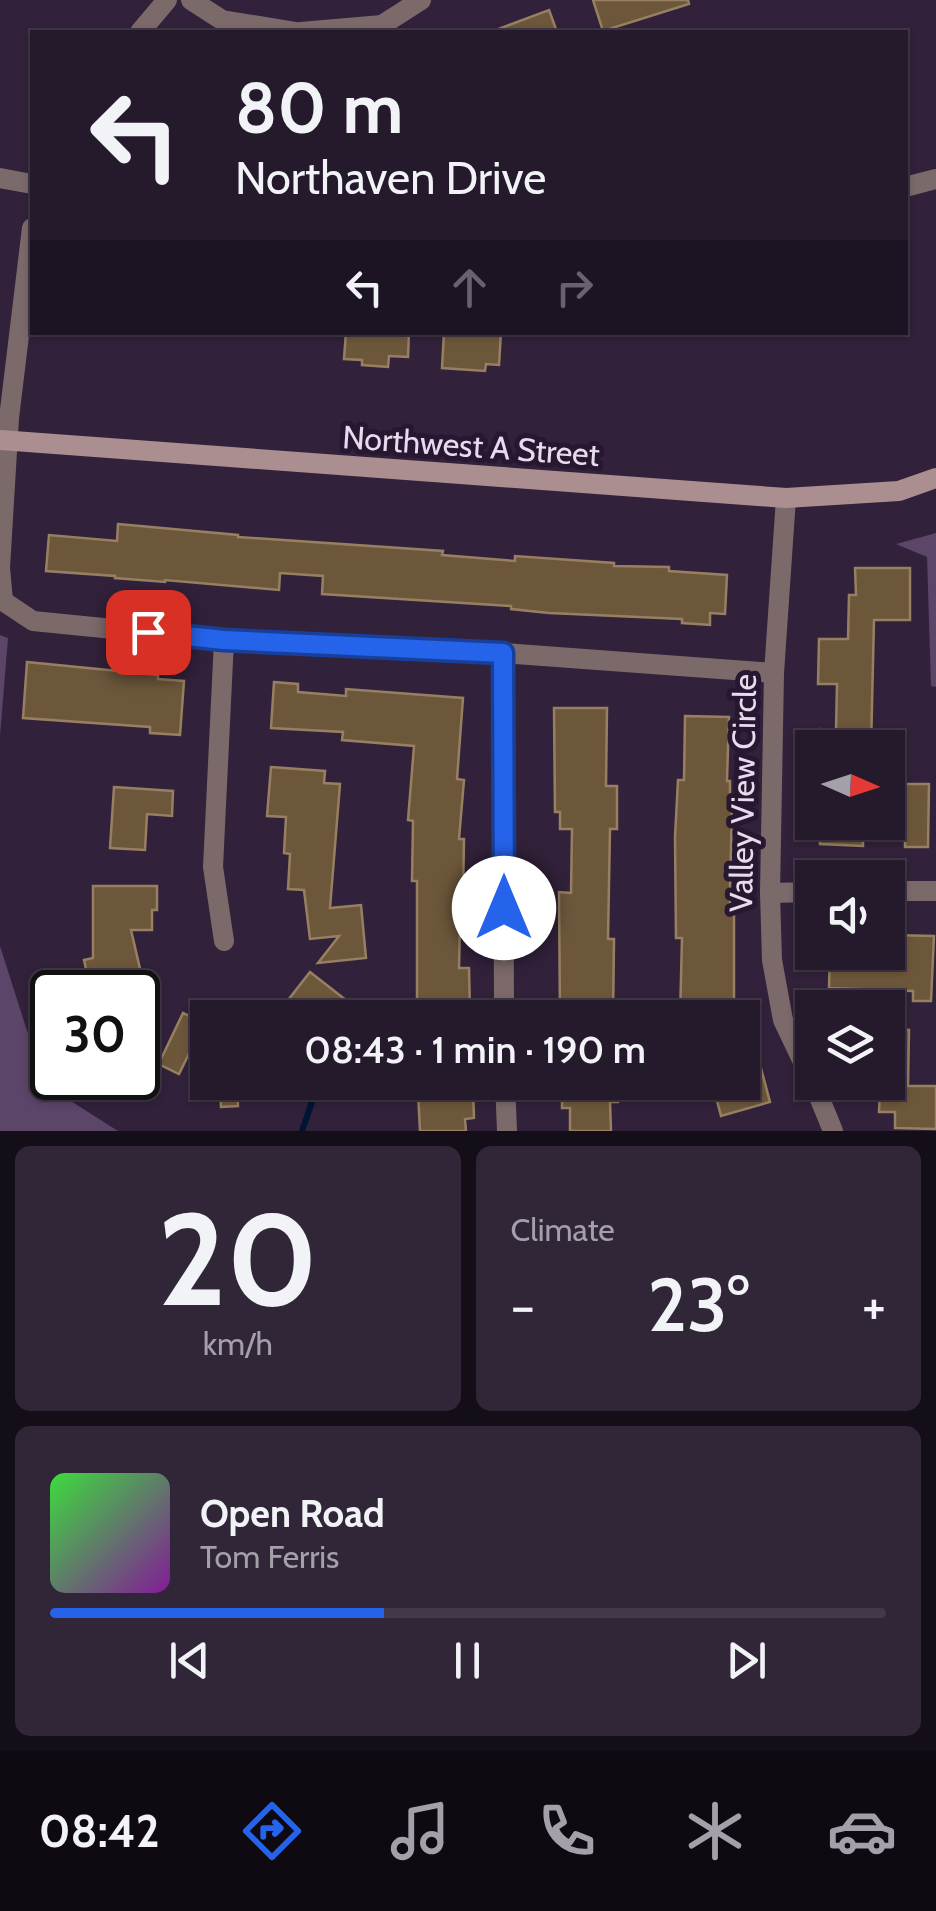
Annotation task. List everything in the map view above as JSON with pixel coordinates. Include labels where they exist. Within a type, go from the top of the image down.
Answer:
[{"type":"street","points":[[142,30],[167,0]]},
{"type":"street","points":[[191,0],[222,20],[285,30]]},
{"type":"street","points":[[319,30],[382,24],[421,0]]},
{"type":"street","points":[[0,178],[30,184]]},
{"type":"street","points":[[908,187],[936,179]]},
{"type":"street","points":[[30,245],[4,440],[0,568],[3,601],[33,620],[224,640],[503,653],[774,673]]},
{"type":"street","name":"Northwest A Street","points":[[4,440],[786,498],[899,491],[936,478]]},
{"type":"street","name":"Valley View Circle","points":[[786,498],[774,673],[770,893],[772,960],[784,1020],[795,1044]]},
{"type":"street","points":[[224,640],[213,867],[224,941]]},
{"type":"street","points":[[503,653],[504,1000]]},
{"type":"street","points":[[905,891],[936,890]]},
{"type":"street","points":[[770,893],[795,892]]},
{"type":"street","points":[[506,1100],[507,1131]]},
{"type":"street","name":"Valley View Circle","points":[[820,1100],[833,1131]]},
{"type":"shaded area","points":[[936,533],[936,687],[931,686],[927,557],[896,544]]},
{"type":"shaded area","points":[[0,635],[8,638],[0,736]]},
{"type":"shaded area","points":[[0,946],[30,1040],[30,1100],[69,1100],[118,1131],[0,1131]]},
{"type":"building","points":[[593,0],[688,0],[689,4],[603,30]]},
{"type":"building","points":[[549,10],[556,30],[496,30]]},
{"type":"building","points":[[346,335],[409,335],[408,357],[389,356],[388,367],[344,359]]},
{"type":"building","points":[[444,335],[501,335],[499,365],[486,364],[485,371],[442,368]]},
{"type":"building","points":[[118,524],[238,537],[443,551],[442,555],[515,561],[515,556],[727,575],[725,614],[710,613],[710,625],[682,623],[682,619],[549,613],[511,606],[322,594],[323,576],[280,573],[279,590],[46,571],[49,535],[117,541]]},
{"type":"building","points":[[855,568],[910,568],[910,620],[874,620],[871,730],[836,730],[837,684],[818,684],[819,639],[848,639],[849,595],[856,595]]},
{"type":"building","points":[[27,662],[184,681],[180,735],[150,733],[150,727],[23,718]]},
{"type":"building","points":[[274,682],[298,684],[298,692],[346,696],[346,689],[463,698],[457,779],[464,780],[459,839],[464,839],[463,898],[468,899],[468,923],[460,923],[459,968],[469,968],[470,1000],[417,1000],[417,881],[412,881],[413,821],[408,820],[414,746],[342,740],[343,732],[271,728]]},
{"type":"building","points":[[554,708],[607,708],[606,786],[617,786],[617,829],[610,829],[608,939],[614,939],[613,1000],[560,1000],[559,892],[571,893],[572,829],[560,829],[560,812],[555,812]]},
{"type":"building","points":[[685,716],[729,717],[727,781],[732,803],[730,911],[734,911],[734,1000],[680,1000],[682,938],[676,938],[675,837],[678,780],[684,780]]},
{"type":"building","points":[[271,767],[325,771],[324,783],[340,784],[330,908],[361,905],[366,958],[318,963],[339,936],[310,939],[304,890],[288,889],[286,817],[267,816]]},
{"type":"building","points":[[905,784],[929,784],[928,847],[905,847]]},
{"type":"building","points":[[114,787],[173,791],[172,816],[147,814],[145,850],[110,848]]},
{"type":"building","points":[[820,840],[863,840],[863,846],[820,844]]},
{"type":"building","points":[[93,886],[157,886],[152,930],[131,930],[140,970],[86,970],[84,960],[93,958]]},
{"type":"building","points":[[905,935],[934,936],[931,1001],[913,1001],[913,991],[829,988],[830,970],[905,970]]},
{"type":"building","points":[[310,972],[346,1000],[288,1000]]},
{"type":"building","points":[[183,1013],[190,1016],[190,1052],[179,1074],[160,1065],[160,1055],[161,1059]]},
{"type":"building","points":[[905,1030],[909,1030],[908,1086],[936,1086],[936,1129],[895,1128],[895,1112],[879,1112],[879,1100],[905,1100]]},
{"type":"building","points":[[760,1065],[770,1102],[721,1116],[717,1100],[760,1100]]},
{"type":"building","points":[[221,1100],[238,1100],[238,1106],[221,1107]]},
{"type":"building","points":[[418,1100],[473,1100],[474,1118],[465,1119],[466,1131],[420,1131]]},
{"type":"building","points":[[562,1100],[618,1100],[610,1102],[611,1131],[570,1131],[570,1108],[562,1108]]},
{"type":"waterway","points":[[302,1131],[313,1100]]},
{"type":"route","points":[[148,632],[224,640],[503,653],[504,908]]}]
